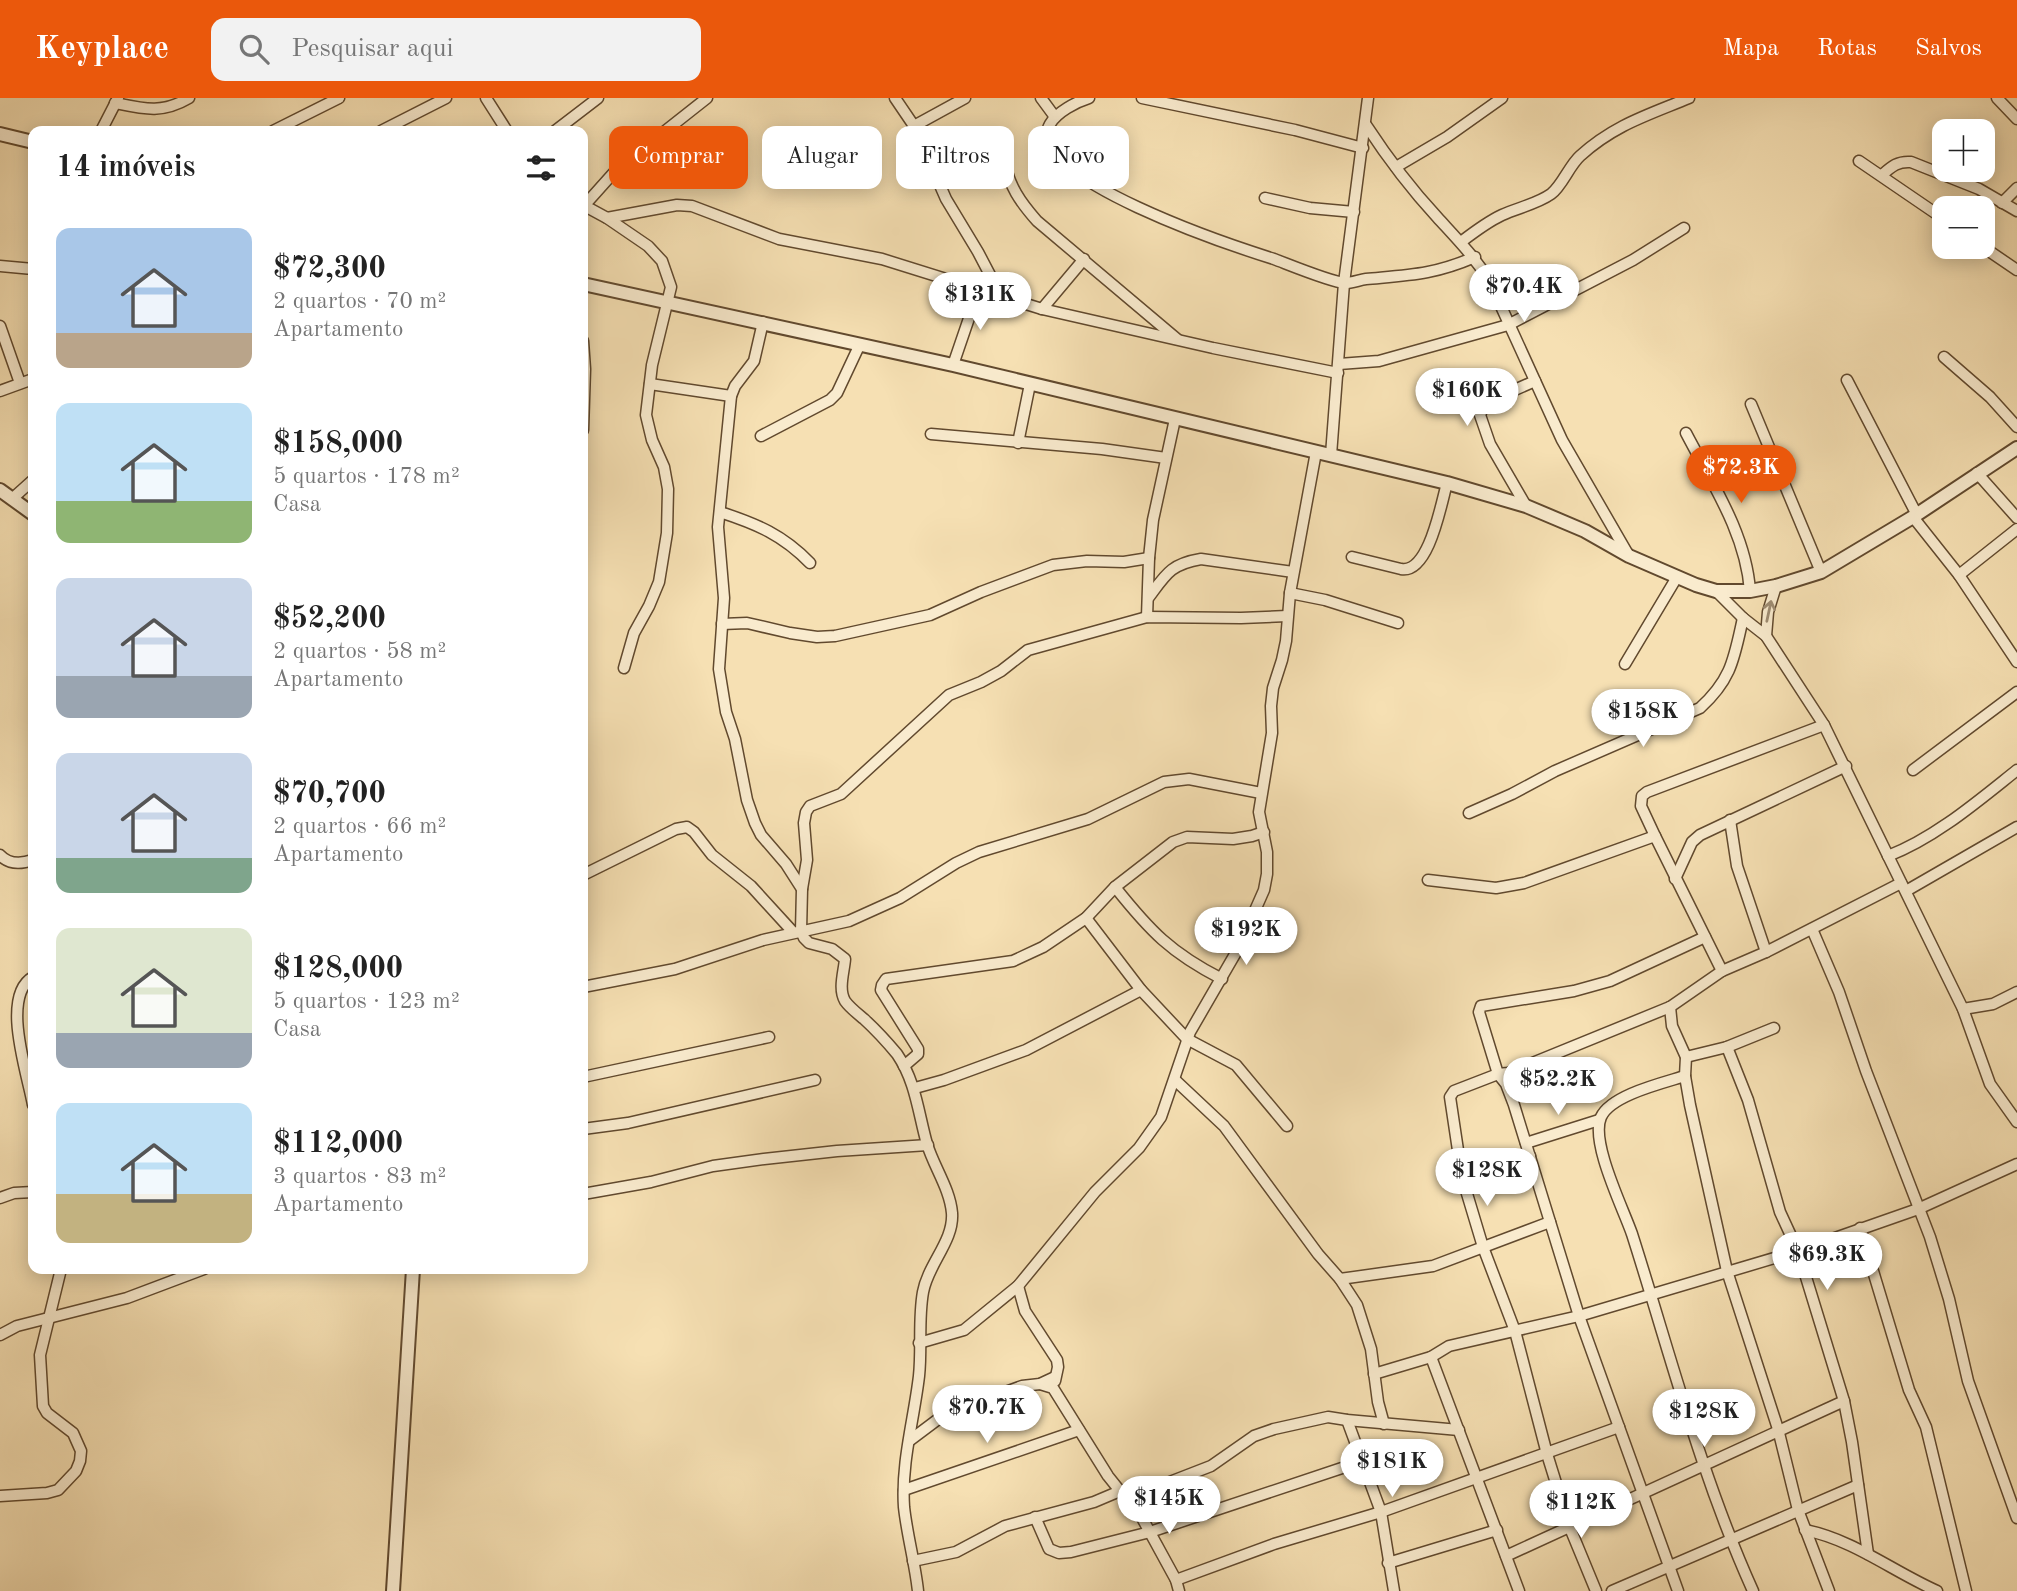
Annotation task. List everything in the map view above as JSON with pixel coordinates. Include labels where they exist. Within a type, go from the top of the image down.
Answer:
[{"type":"street","points":[[104,126],[113,100],[154,110],[167,109],[189,98]]},
{"type":"street","points":[[282,126],[339,98]]},
{"type":"street","points":[[391,126],[446,98]]},
{"type":"street","points":[[562,126],[598,98]]},
{"type":"street","points":[[588,201],[617,169],[707,98]]},
{"type":"street","points":[[895,98],[913,126]]},
{"type":"street","points":[[916,126],[965,98]]},
{"type":"street","points":[[1041,98],[1055,117]]},
{"type":"street","points":[[1142,98],[1295,130],[1363,148]]},
{"type":"street","points":[[1331,455],[1344,283],[1368,98]]},
{"type":"street","points":[[1396,167],[1447,137],[1502,98]]},
{"type":"street","points":[[1461,242],[1483,225],[1556,190],[1574,162],[1614,130],[1689,98]]},
{"type":"street","points":[[1997,98],[2017,119]]},
{"type":"street","points":[[488,99],[504,126]]},
{"type":"street","points":[[1085,99],[1055,117],[1046,134],[1052,148],[1067,166],[1105,192],[1233,246],[1344,283],[1417,276],[1449,268],[1475,257]]},
{"type":"street","points":[[1366,125],[1436,216],[1475,257],[1489,281],[1562,440],[1629,556]]},
{"type":"street","points":[[0,134],[28,141]]},
{"type":"street","points":[[1859,161],[1932,210]]},
{"type":"street","points":[[1882,175],[1894,164],[1901,161],[1911,162],[1961,180],[2017,211]]},
{"type":"street","points":[[2002,203],[2017,188]]},
{"type":"street","points":[[942,189],[1001,296]]},
{"type":"street","points":[[1014,189],[1021,204],[1037,221],[1177,339]]},
{"type":"street","points":[[1265,198],[1310,208],[1354,212]]},
{"type":"street","points":[[607,218],[677,205],[692,206],[779,239],[882,260],[1042,309],[1177,339],[1339,368],[1379,361],[1508,326],[1633,260],[1684,228]]},
{"type":"street","points":[[588,208],[648,246],[662,261],[671,287],[646,415],[652,440],[664,467],[668,489],[667,533],[659,582],[634,633],[624,668]]},
{"type":"street","points":[[1995,255],[2017,270]]},
{"type":"street","points":[[1042,309],[1084,259]]},
{"type":"street","points":[[0,266],[28,269]]},
{"type":"street","points":[[588,285],[953,365],[1447,483],[1526,506],[1585,531],[1629,556],[1716,591],[1750,591],[1821,572],[1915,516],[2017,448]]},
{"type":"street","points":[[953,365],[979,289]]},
{"type":"street","points":[[763,322],[754,362],[735,386],[731,396],[718,527],[724,598],[721,686],[747,800],[761,835],[786,864],[802,889]]},
{"type":"street","points":[[0,326],[20,383]]},
{"type":"street","points":[[761,436],[830,400],[860,344]]},
{"type":"street","points":[[1944,357],[1990,397],[2017,427]]},
{"type":"street","points":[[1847,380],[1915,516],[1959,575],[2017,662]]},
{"type":"street","points":[[0,391],[28,381]]},
{"type":"street","points":[[1526,506],[1490,444],[1480,415],[1485,403],[1535,381]]},
{"type":"street","points":[[650,384],[731,396]]},
{"type":"street","points":[[1018,443],[1030,384]]},
{"type":"street","points":[[1751,404],[1821,572]]},
{"type":"street","points":[[1147,617],[1153,520],[1175,419]]},
{"type":"street","points":[[1686,433],[1726,509],[1746,557],[1750,591]]},
{"type":"street","points":[[931,435],[1102,449],[1166,458]]},
{"type":"street","points":[[919,1343],[964,1330],[1018,1286],[1096,1192],[1152,1131],[1175,1080],[1187,1039],[1222,979],[1264,890],[1267,874],[1264,832],[1259,812],[1272,733],[1273,688],[1282,660],[1293,572],[1316,452]]},
{"type":"street","points":[[1977,473],[2017,518]]},
{"type":"street","points":[[1352,556],[1401,569],[1408,570],[1416,566],[1428,547],[1447,483]]},
{"type":"street","points":[[13,498],[28,484]]},
{"type":"street","points":[[0,490],[28,510]]},
{"type":"street","points":[[720,512],[784,538],[810,564]]},
{"type":"street","points":[[1959,575],[2017,529]]},
{"type":"street","points":[[722,624],[747,622],[790,633],[817,637],[835,636],[930,615],[981,592],[1054,565],[1087,561],[1124,562],[1149,558]]},
{"type":"street","points":[[1149,597],[1171,569],[1194,560],[1210,559],[1293,572]]},
{"type":"street","points":[[1625,664],[1677,577]]},
{"type":"street","points":[[1766,636],[1768,612],[1776,586]]},
{"type":"street","points":[[1716,591],[1766,636],[1824,725],[1963,1009],[1990,1084],[2017,1122]]},
{"type":"street","points":[[1290,593],[1325,600],[1398,623]]},
{"type":"street","points":[[797,932],[807,860],[804,823],[806,812],[810,806],[841,794],[949,695],[1001,671],[1028,650],[1038,646],[1147,617],[1287,616]]},
{"type":"street","points":[[1469,813],[1555,771],[1700,708],[1717,692],[1728,676],[1743,618]]},
{"type":"street","points":[[1913,770],[2017,692]]},
{"type":"street","points":[[1722,971],[1641,806],[1642,796],[1824,725]]},
{"type":"street","points":[[1675,879],[1692,842],[1700,835],[1846,766]]},
{"type":"street","points":[[1888,856],[1930,835],[2017,770]]},
{"type":"street","points":[[588,986],[675,969],[748,944],[849,921],[900,898],[968,857],[1088,819],[1164,782],[1189,779],[1261,793]]},
{"type":"street","points":[[1730,820],[1737,866],[1766,952]]},
{"type":"street","points":[[588,873],[676,829],[687,827],[712,855],[751,886],[809,943],[832,949],[845,959],[842,986],[844,1000],[885,1040],[904,1066],[915,1088],[928,1145],[952,1211],[952,1226],[926,1280],[921,1303],[919,1378],[904,1490],[904,1506],[918,1591]]},
{"type":"street","points":[[1596,1591],[1570,1528],[1547,1454],[1515,1331],[1483,1247],[1462,1177],[1450,1097],[1454,1091],[1549,1058],[1670,1007],[1722,971],[1903,887],[2017,827]]},
{"type":"street","points":[[904,1066],[918,1054],[918,1049],[881,990],[886,979],[1013,961],[1043,947],[1086,918],[1115,887],[1173,842],[1187,837],[1233,839],[1264,832]]},
{"type":"street","points":[[1428,880],[1496,888],[1524,883],[1655,836]]},
{"type":"street","points":[[0,855],[7,861],[16,863],[28,861]]},
{"type":"street","points":[[1115,887],[1167,946],[1186,960],[1222,979]]},
{"type":"street","points":[[1086,918],[1141,990],[1187,1039],[1236,1065],[1287,1126]]},
{"type":"street","points":[[1812,929],[1839,992],[1930,1237],[1949,1298],[1968,1381],[2017,1518]]},
{"type":"street","points":[[1678,1591],[1579,1316],[1526,1143],[1506,1084],[1498,1074],[1479,1012],[1481,1006],[1610,981],[1705,937]]},
{"type":"street","points":[[28,980],[18,994],[16,1016],[18,1046],[28,1085]]},
{"type":"street","points":[[915,1088],[1026,1050],[1141,990]]},
{"type":"street","points":[[1963,1009],[1993,1004],[2017,992]]},
{"type":"street","points":[[1670,1007],[1672,1026],[1686,1057],[1685,1076],[1727,1271],[1778,1429],[1798,1510],[1829,1591]]},
{"type":"street","points":[[1686,1057],[1727,1047],[1774,1028]]},
{"type":"street","points":[[588,1076],[769,1037]]},
{"type":"street","points":[[1727,1047],[1748,1100],[1762,1157],[1780,1212],[1798,1251],[1844,1401],[1868,1553]]},
{"type":"street","points":[[1526,1143],[1599,1120],[1613,1103],[1685,1076]]},
{"type":"street","points":[[588,1128],[628,1123],[815,1080]]},
{"type":"street","points":[[1175,1080],[1224,1126],[1357,1305],[1366,1327],[1384,1424]]},
{"type":"street","points":[[1599,1120],[1599,1135],[1606,1166],[1631,1232],[1704,1466],[1730,1541],[1753,1591]]},
{"type":"street","points":[[588,1193],[651,1182],[713,1166],[837,1151],[928,1145]]},
{"type":"street","points":[[1462,1177],[1530,1156]]},
{"type":"street","points":[[1374,1374],[1431,1357],[1449,1346],[1579,1316],[1798,1251],[1918,1209],[2017,1164]]},
{"type":"street","points":[[0,1198],[28,1192]]},
{"type":"street","points":[[1340,1279],[1433,1266],[1550,1222]]},
{"type":"street","points":[[1860,1228],[1909,1390],[1926,1427],[1966,1591]]},
{"type":"street","points":[[0,1496],[58,1490],[76,1471],[80,1461],[81,1451],[73,1433],[47,1413],[43,1406],[40,1356],[60,1274]]},
{"type":"street","points":[[0,1335],[17,1326],[127,1298],[191,1274]]},
{"type":"street","points":[[393,1591],[413,1274]]},
{"type":"street","points":[[1018,1286],[1031,1321],[1057,1360],[1053,1388]]},
{"type":"street","points":[[1431,1357],[1519,1591]]},
{"type":"street","points":[[909,1440],[944,1414],[1055,1377]]},
{"type":"street","points":[[1040,1384],[1053,1388],[1079,1430],[1125,1492],[1150,1532],[1180,1591]]},
{"type":"street","points":[[1506,1556],[1844,1401]]},
{"type":"street","points":[[914,1561],[965,1549],[986,1534],[1035,1517],[1094,1503],[1125,1492],[1144,1492],[1211,1466],[1254,1436],[1274,1429],[1328,1417],[1459,1430]]},
{"type":"street","points":[[1347,1420],[1381,1512],[1394,1591]]},
{"type":"street","points":[[1176,1580],[1275,1544],[1381,1512],[1619,1427]]},
{"type":"street","points":[[904,1490],[1079,1430]]},
{"type":"street","points":[[1035,1517],[1049,1549],[1059,1553],[1071,1552],[1150,1532],[1363,1461]]},
{"type":"street","points":[[1612,1591],[1858,1485]]},
{"type":"street","points":[[1388,1563],[1497,1530]]},
{"type":"street","points":[[1805,1530],[1838,1539],[1937,1591]]}]
